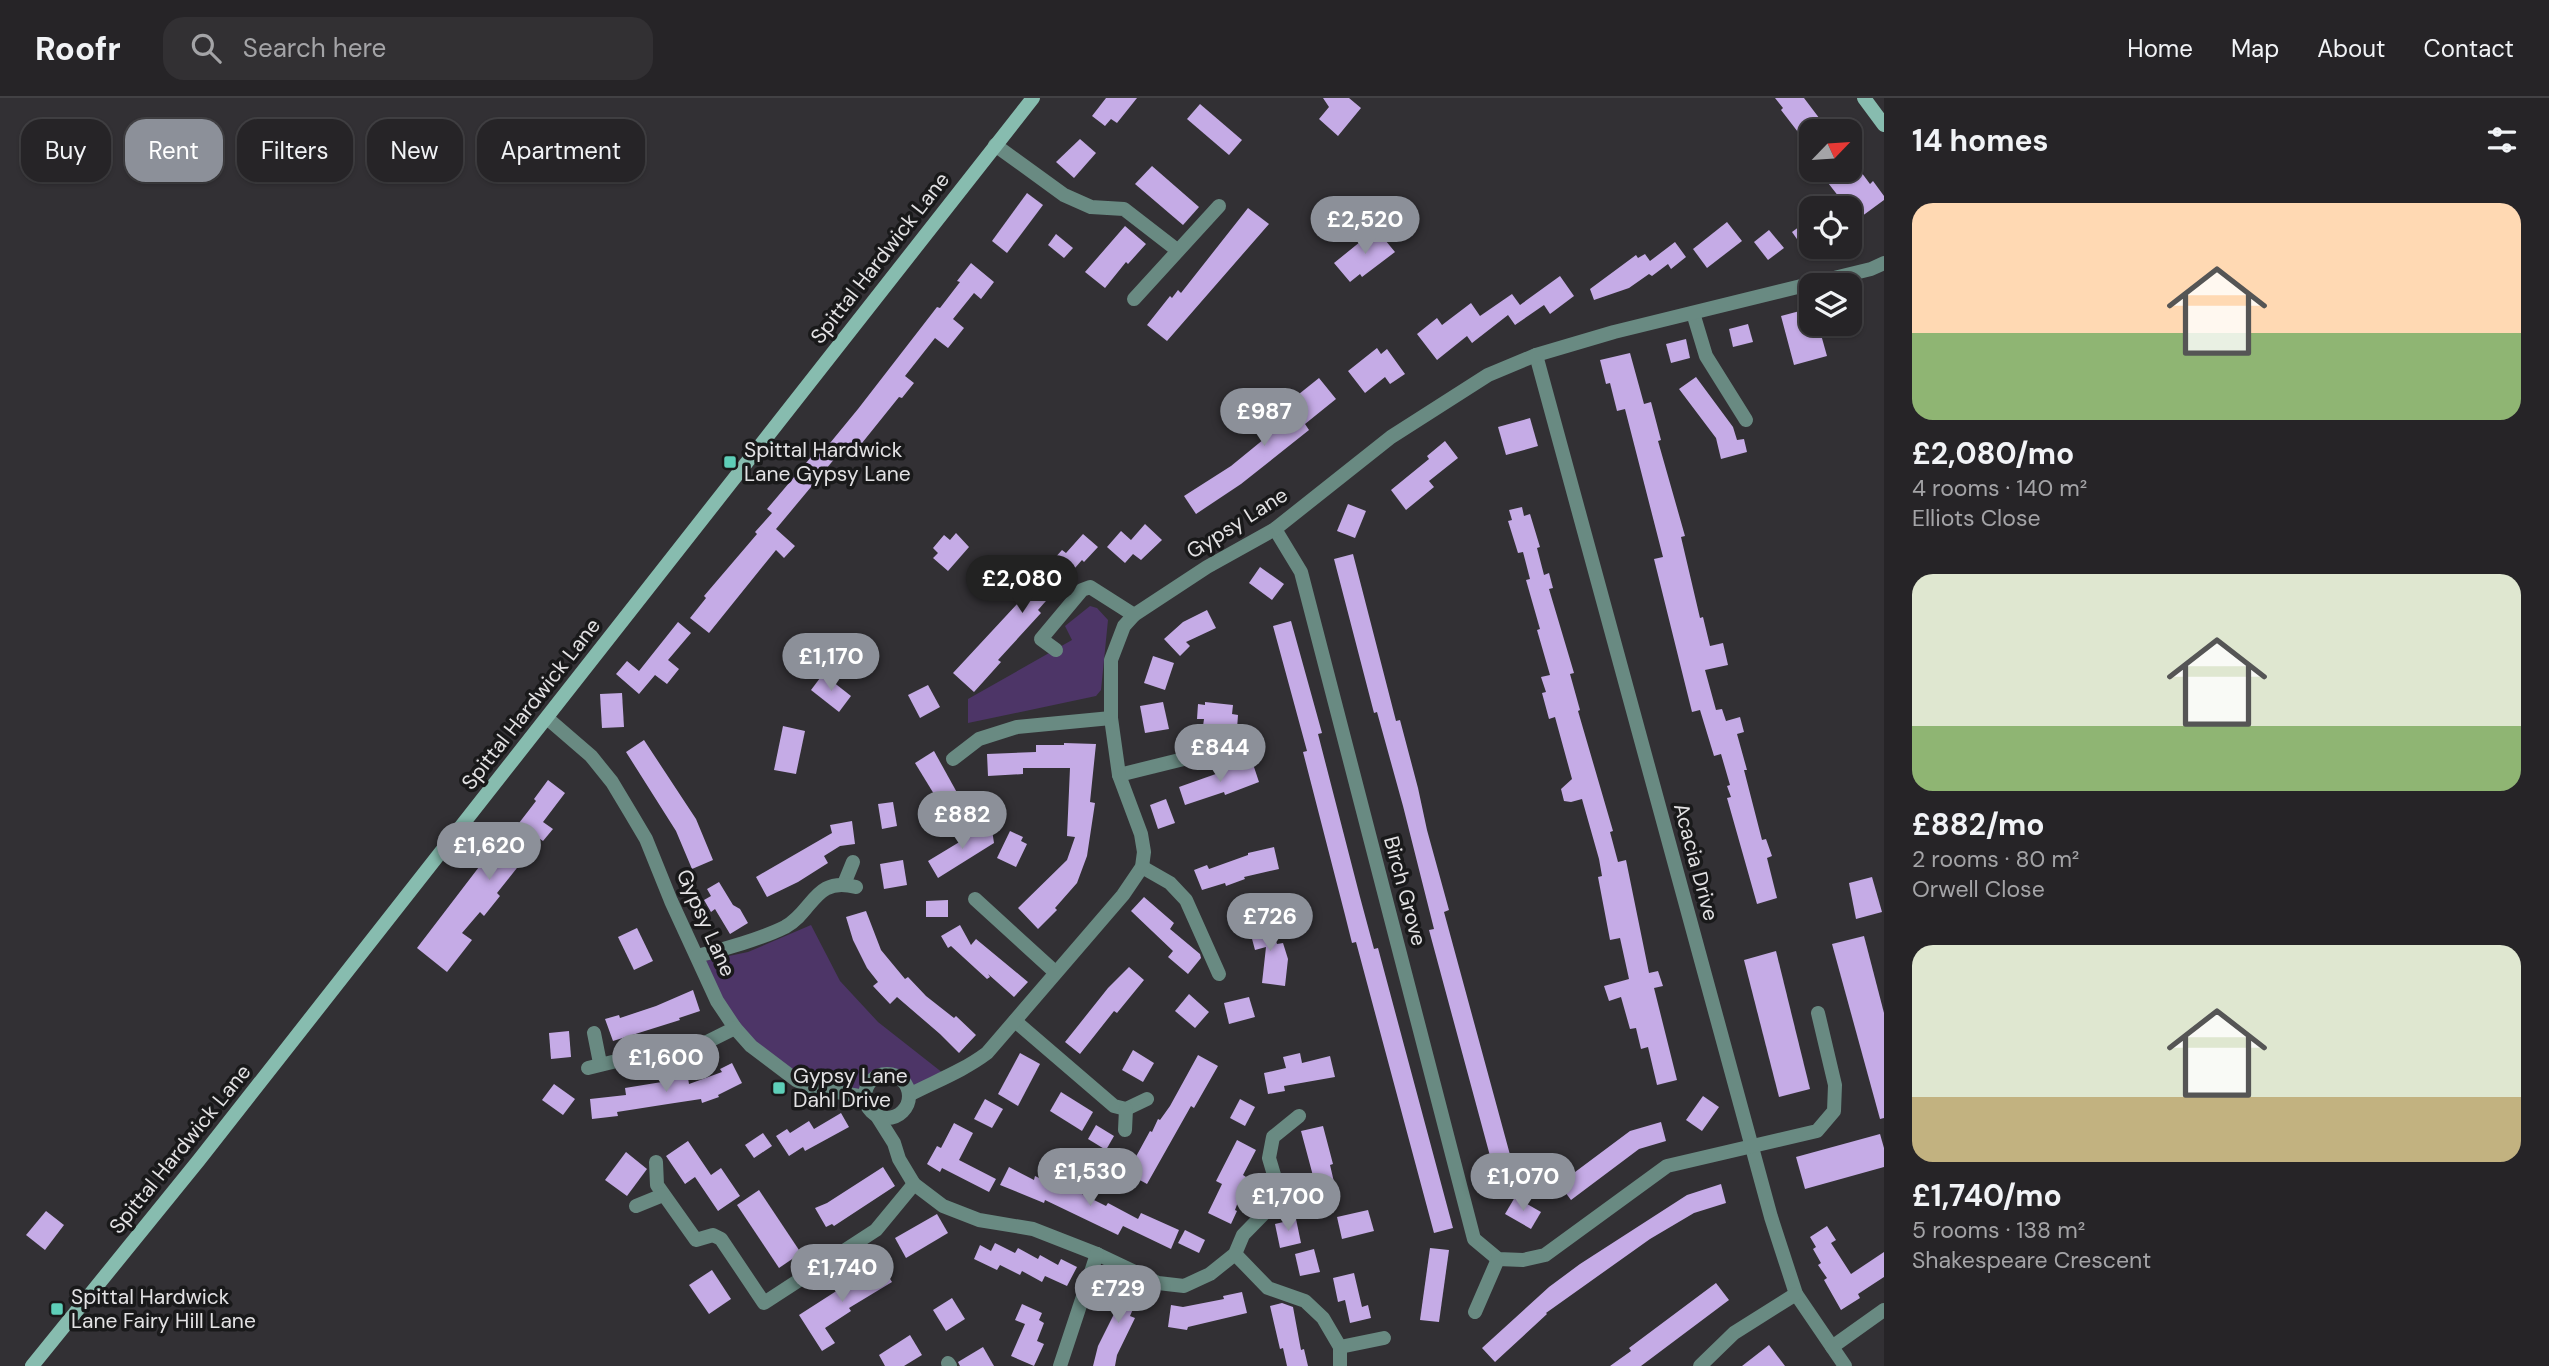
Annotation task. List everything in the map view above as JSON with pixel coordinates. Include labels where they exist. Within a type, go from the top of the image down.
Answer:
[{"type":"street","name":"Spittal Hardwick Lane","points":[[35,1365],[1033,98]]},
{"type":"street","points":[[1864,98],[1884,125]]},
{"type":"street","points":[[995,145],[1064,195],[1091,207],[1124,209],[1178,250]]},
{"type":"street","points":[[1135,299],[1219,206]]},
{"type":"street","name":"Gypsy Lane","points":[[1142,867],[1144,852],[1141,834],[1119,775],[1111,718],[1111,660],[1124,625],[1134,615],[1207,567],[1275,528],[1391,437],[1488,375],[1536,355],[1614,331],[1871,269],[1884,263]]},
{"type":"street","points":[[1693,313],[1706,356],[1746,420]]},
{"type":"street","name":"Acacia Drive","points":[[1536,355],[1771,1217],[1796,1294],[1845,1366]]},
{"type":"street","name":"Birch Grove","points":[[1275,528],[1301,572],[1474,1240],[1498,1259]]},
{"type":"street","points":[[1056,650],[1041,639],[1082,590],[1090,587],[1134,615]]},
{"type":"street","name":"Gypsy Lane","points":[[547,718],[591,756],[612,782],[646,839],[717,1001],[735,1028],[751,1046],[796,1080],[815,1088],[864,1097]]},
{"type":"street","points":[[953,759],[979,739],[1017,727],[1111,718]]},
{"type":"street","points":[[1119,775],[1224,749]]},
{"type":"street","points":[[697,956],[722,950],[785,927],[797,918],[819,891],[830,886],[850,885],[853,862]]},
{"type":"street","points":[[909,1095],[969,1067],[987,1053],[1123,895],[1142,867],[1170,883],[1186,900],[1219,974]]},
{"type":"street","points":[[975,899],[1055,972]]},
{"type":"street","points":[[1475,1312],[1498,1259],[1523,1260],[1545,1255],[1667,1166],[1817,1131],[1834,1111],[1835,1085],[1818,1013]]},
{"type":"street","points":[[1014,1021],[1114,1106],[1126,1109],[1147,1099]]},
{"type":"street","points":[[594,1033],[594,1066],[653,1052],[690,1051],[735,1028]]},
{"type":"street","points":[[933,1082],[902,1080],[892,1074],[880,1074],[870,1081],[864,1097],[870,1111],[877,1116],[894,1143],[899,1159],[914,1184],[943,1206],[979,1220],[1034,1229],[1097,1254],[1158,1283],[1185,1286],[1210,1274],[1236,1254],[1243,1235],[1275,1202],[1277,1185],[1269,1157],[1273,1137],[1299,1116]]},
{"type":"street","points":[[877,1116],[894,1117],[906,1108],[909,1095],[902,1080]]},
{"type":"street","points":[[1125,1130],[1126,1109]]},
{"type":"street","points":[[894,1117],[894,1143]]},
{"type":"street","points":[[656,1162],[657,1185],[696,1240],[713,1235],[721,1239],[764,1303],[876,1230],[914,1184]]},
{"type":"street","points":[[636,1206],[663,1195]]},
{"type":"street","points":[[1060,1366],[1097,1254]]},
{"type":"street","points":[[1236,1254],[1268,1288],[1305,1301],[1323,1318],[1340,1347],[1340,1366]]},
{"type":"street","points":[[1700,1366],[1734,1333],[1796,1294]]},
{"type":"street","points":[[1832,1347],[1884,1310]]},
{"type":"street","points":[[1340,1347],[1384,1338]]},
{"type":"shaded area","points":[[1090,606],[1097,608],[1108,620],[1101,690],[1096,696],[968,723],[968,699],[1072,640],[1065,626]]},
{"type":"shaded area","points":[[811,925],[840,981],[878,1022],[948,1077],[909,1090],[899,1078],[886,1074],[874,1079],[865,1092],[815,1088],[751,1046],[700,962],[748,952]]},
{"type":"building","points":[[1106,98],[1137,98],[1117,123],[1111,119],[1105,126],[1092,116]]},
{"type":"building","points":[[1323,98],[1349,98],[1361,108],[1338,136],[1319,119],[1329,107]]},
{"type":"building","points":[[1775,98],[1804,98],[1820,119],[1799,119],[1799,133],[1781,110],[1783,108]]},
{"type":"building","points":[[1200,104],[1242,140],[1229,155],[1187,119]]},
{"type":"building","points":[[1080,139],[1096,153],[1074,178],[1056,162]]},
{"type":"building","points":[[1152,166],[1199,207],[1183,225],[1135,184]]},
{"type":"building","points":[[1862,173],[1870,184],[1873,181],[1884,200],[1862,216],[1862,196],[1838,196],[1827,182],[1862,182]]},
{"type":"building","points":[[1027,193],[1043,205],[1007,253],[992,241]]},
{"type":"building","points":[[1248,208],[1269,224],[1167,341],[1147,325],[1170,296],[1172,298],[1178,290],[1181,293]]},
{"type":"building","points":[[1727,222],[1742,241],[1707,268],[1693,249]]},
{"type":"building","points":[[1125,226],[1146,244],[1128,264],[1126,262],[1105,288],[1085,272]]},
{"type":"building","points":[[1799,227],[1799,242],[1792,232]]},
{"type":"building","points":[[1376,229],[1395,252],[1362,277],[1360,274],[1350,282],[1334,263]]},
{"type":"building","points":[[1769,230],[1784,248],[1768,260],[1754,242]]},
{"type":"building","points":[[1056,234],[1073,248],[1064,258],[1048,245]]},
{"type":"building","points":[[1675,242],[1686,257],[1671,269],[1668,264],[1629,288],[1594,300],[1590,289],[1636,255],[1638,258],[1645,254],[1650,261]]},
{"type":"building","points":[[971,263],[994,282],[981,299],[974,293],[953,319],[964,328],[948,348],[935,338],[905,376],[914,383],[902,398],[899,397],[858,448],[854,444],[845,454],[841,451],[776,529],[795,546],[784,558],[776,550],[709,633],[690,618],[706,598],[704,596],[757,534],[755,532],[772,513],[767,509],[817,450],[821,454],[937,307],[940,308]]},
{"type":"building","points":[[1560,276],[1574,296],[1550,314],[1544,305],[1515,325],[1508,315],[1472,343],[1467,336],[1437,360],[1417,334],[1437,318],[1442,325],[1471,303],[1480,316],[1512,294],[1520,305]]},
{"type":"building","points":[[1799,311],[1799,336],[1821,336],[1827,356],[1794,365],[1781,316]]},
{"type":"building","points":[[1748,324],[1753,342],[1733,347],[1729,329]]},
{"type":"building","points":[[1686,339],[1690,358],[1671,363],[1666,344]]},
{"type":"building","points":[[1377,348],[1381,354],[1387,349],[1405,374],[1390,384],[1385,377],[1365,393],[1348,371]]},
{"type":"building","points":[[1630,353],[1644,404],[1651,402],[1661,440],[1658,441],[1685,536],[1681,537],[1700,618],[1703,617],[1710,646],[1723,643],[1728,665],[1705,670],[1716,710],[1722,709],[1726,721],[1740,717],[1744,732],[1737,734],[1747,770],[1744,770],[1762,840],[1766,839],[1772,856],[1767,858],[1777,898],[1757,904],[1727,798],[1731,797],[1727,786],[1730,785],[1721,754],[1714,756],[1700,710],[1692,712],[1654,559],[1663,557],[1625,409],[1617,411],[1610,383],[1606,384],[1600,360]]},
{"type":"building","points":[[1696,377],[1733,427],[1737,440],[1744,439],[1747,452],[1721,459],[1716,438],[1679,389]]},
{"type":"building","points":[[1319,378],[1336,399],[1305,424],[1309,430],[1241,484],[1196,514],[1184,496],[1231,466],[1275,430],[1273,426],[1305,401],[1299,394]]},
{"type":"building","points":[[1530,418],[1538,446],[1506,455],[1498,427]]},
{"type":"building","points":[[1445,441],[1458,458],[1429,481],[1434,487],[1406,510],[1391,490],[1429,459],[1427,456]]},
{"type":"building","points":[[1348,504],[1366,511],[1355,538],[1337,531]]},
{"type":"building","points":[[1522,507],[1524,516],[1530,514],[1540,547],[1537,548],[1544,575],[1549,573],[1553,588],[1549,589],[1574,673],[1570,674],[1580,710],[1578,711],[1613,831],[1610,832],[1618,862],[1626,860],[1649,973],[1658,971],[1663,986],[1654,988],[1677,1080],[1657,1085],[1648,1047],[1641,1049],[1636,1028],[1630,1029],[1621,997],[1609,1001],[1604,986],[1629,979],[1620,938],[1610,940],[1598,877],[1602,876],[1599,859],[1582,799],[1564,801],[1561,789],[1572,779],[1555,717],[1549,719],[1542,693],[1546,692],[1541,677],[1550,675],[1526,580],[1530,579],[1523,552],[1518,553],[1508,521],[1512,520],[1509,510]]},
{"type":"building","points":[[1145,524],[1162,540],[1141,560],[1133,554],[1125,563],[1107,547],[1121,531],[1131,540]]},
{"type":"building","points":[[956,533],[969,547],[948,571],[933,558],[938,553],[933,548],[944,535],[950,540]]},
{"type":"building","points":[[1083,534],[1098,547],[1084,562],[1082,560],[1038,610],[1041,613],[998,660],[1001,662],[974,692],[953,673],[1030,590],[1028,588],[1062,550],[1066,553]]},
{"type":"building","points":[[1353,554],[1396,721],[1400,720],[1418,788],[1449,910],[1444,912],[1512,1162],[1493,1167],[1429,930],[1434,929],[1403,806],[1377,712],[1374,713],[1334,559]]},
{"type":"building","points":[[1260,567],[1284,584],[1272,600],[1249,583]]},
{"type":"building","points":[[1207,610],[1216,628],[1186,642],[1190,646],[1180,656],[1164,639],[1183,622]]},
{"type":"building","points":[[1291,621],[1322,733],[1318,734],[1360,897],[1374,949],[1378,948],[1453,1228],[1434,1233],[1356,942],[1352,943],[1303,752],[1307,751],[1273,626]]},
{"type":"building","points":[[678,622],[691,633],[668,660],[679,669],[667,684],[655,675],[639,694],[616,674],[627,661],[639,671]]},
{"type":"building","points":[[1153,656],[1174,663],[1165,690],[1144,683]]},
{"type":"building","points":[[823,674],[851,696],[839,712],[811,690]]},
{"type":"building","points":[[928,685],[940,707],[920,718],[908,695]]},
{"type":"building","points":[[622,693],[624,727],[602,728],[600,694]]},
{"type":"building","points":[[1163,702],[1169,729],[1145,733],[1140,706]]},
{"type":"building","points":[[1205,702],[1233,705],[1232,714],[1238,715],[1237,729],[1203,726],[1204,719],[1197,719],[1198,704],[1205,705]]},
{"type":"building","points":[[783,726],[805,731],[796,774],[774,770]]},
{"type":"building","points":[[644,740],[696,819],[713,860],[692,869],[676,831],[626,752]]},
{"type":"building","points":[[1096,744],[1090,802],[1095,803],[1087,856],[1077,883],[1055,908],[1057,910],[1038,929],[1018,908],[1067,860],[1075,837],[1067,836],[1070,768],[1023,768],[1023,774],[988,776],[987,754],[1036,752],[1036,745]]},
{"type":"building","points":[[934,751],[965,807],[948,817],[915,763]]},
{"type":"building","points":[[1244,764],[1245,767],[1253,764],[1259,782],[1225,795],[1224,792],[1185,805],[1179,787]]},
{"type":"building","points":[[548,780],[565,793],[543,822],[553,829],[543,841],[540,839],[497,893],[500,896],[484,916],[480,912],[462,933],[472,940],[447,972],[417,948],[495,846],[499,849],[536,801],[534,799]]},
{"type":"building","points":[[1166,799],[1175,823],[1158,829],[1150,805]]},
{"type":"building","points":[[893,802],[897,826],[882,829],[878,804]]},
{"type":"building","points":[[852,821],[855,844],[840,846],[824,856],[828,863],[767,897],[756,877],[832,833],[830,825]]},
{"type":"building","points":[[985,827],[986,831],[992,830],[994,843],[938,878],[928,861],[971,835],[970,830]]},
{"type":"building","points":[[1010,831],[1023,837],[1021,841],[1027,844],[1016,867],[997,858]]},
{"type":"building","points":[[1274,847],[1279,869],[1244,877],[1245,879],[1226,886],[1225,883],[1202,890],[1194,870],[1207,865],[1209,869],[1248,853]]},
{"type":"building","points":[[903,860],[907,885],[884,889],[880,864]]},
{"type":"building","points":[[1872,877],[1882,912],[1856,919],[1849,883]]},
{"type":"building","points":[[719,882],[748,923],[730,934],[715,909],[711,912],[704,900],[711,896],[707,889]]},
{"type":"building","points":[[1144,897],[1174,923],[1170,929],[1200,954],[1201,958],[1188,974],[1168,957],[1173,951],[1131,911]]},
{"type":"building","points":[[948,900],[948,917],[926,917],[926,901]]},
{"type":"building","points":[[866,911],[881,950],[905,979],[908,977],[926,996],[954,1018],[956,1016],[976,1035],[959,1053],[897,997],[890,1004],[873,986],[878,982],[867,968],[853,940],[846,917]]},
{"type":"building","points":[[1269,918],[1277,944],[1283,943],[1288,959],[1285,986],[1262,983],[1266,947],[1255,950],[1248,924]]},
{"type":"building","points":[[960,925],[971,945],[976,939],[1028,982],[1014,997],[988,974],[990,977],[987,979],[951,946],[948,948],[941,936]]},
{"type":"building","points":[[637,928],[653,961],[634,970],[618,937]]},
{"type":"building","points":[[1864,936],[1884,1013],[1884,1118],[1880,1119],[1832,944]]},
{"type":"building","points":[[1776,951],[1810,1089],[1779,1097],[1744,960]]},
{"type":"building","points":[[1129,967],[1144,980],[1117,1013],[1114,1011],[1080,1054],[1065,1042],[1108,988]]},
{"type":"building","points":[[693,990],[700,1011],[613,1041],[605,1019],[619,1015],[620,1018]]},
{"type":"building","points":[[1189,994],[1209,1012],[1195,1028],[1175,1011]]},
{"type":"building","points":[[1249,997],[1255,1017],[1229,1024],[1224,1003]]},
{"type":"building","points":[[569,1031],[571,1057],[551,1059],[549,1033]]},
{"type":"building","points":[[1133,1050],[1154,1063],[1143,1082],[1122,1070]]},
{"type":"building","points":[[1020,1053],[1040,1064],[1018,1106],[998,1094]]},
{"type":"building","points":[[1300,1053],[1302,1063],[1330,1056],[1335,1077],[1284,1086],[1285,1091],[1268,1094],[1264,1073],[1286,1068],[1283,1057]]},
{"type":"building","points":[[1198,1055],[1218,1066],[1194,1108],[1191,1106],[1147,1184],[1127,1173],[1150,1131],[1152,1132],[1158,1119],[1160,1120],[1170,1106]]},
{"type":"building","points":[[732,1063],[742,1083],[718,1095],[719,1097],[702,1103],[701,1099],[617,1112],[618,1116],[592,1119],[590,1099],[626,1095],[625,1088],[674,1080],[688,1078],[689,1084],[722,1072],[720,1069]]},
{"type":"building","points":[[554,1084],[575,1099],[563,1115],[542,1100]]},
{"type":"building","points":[[1061,1092],[1093,1112],[1082,1131],[1050,1111]]},
{"type":"building","points":[[1703,1096],[1719,1107],[1702,1131],[1686,1120]]},
{"type":"building","points":[[985,1099],[1003,1109],[992,1128],[974,1119]]},
{"type":"building","points":[[1240,1099],[1255,1107],[1245,1126],[1230,1118]]},
{"type":"building","points":[[841,1113],[849,1127],[805,1151],[803,1147],[789,1156],[776,1136],[787,1129],[790,1133],[809,1121],[814,1129]]},
{"type":"building","points":[[1661,1122],[1666,1141],[1639,1149],[1571,1200],[1559,1184],[1630,1131]]},
{"type":"building","points":[[954,1123],[973,1133],[959,1160],[996,1179],[989,1192],[942,1168],[940,1172],[927,1164],[937,1146],[941,1148]]},
{"type":"building","points":[[1096,1125],[1114,1136],[1106,1150],[1088,1139]]},
{"type":"building","points":[[1323,1126],[1333,1164],[1330,1165],[1334,1182],[1316,1187],[1301,1131]]},
{"type":"building","points":[[763,1133],[772,1146],[754,1158],[745,1145]]},
{"type":"building","points":[[1880,1134],[1884,1148],[1884,1167],[1805,1189],[1796,1157]]},
{"type":"building","points":[[1237,1140],[1256,1150],[1243,1175],[1249,1179],[1231,1224],[1208,1213],[1222,1184],[1216,1181]]},
{"type":"building","points":[[688,1141],[711,1175],[721,1168],[740,1196],[718,1211],[695,1177],[685,1184],[666,1156]]},
{"type":"building","points":[[626,1152],[647,1169],[627,1196],[605,1180]]},
{"type":"building","points":[[883,1167],[895,1186],[834,1226],[832,1224],[826,1227],[815,1208]]},
{"type":"building","points":[[1009,1167],[1034,1180],[1035,1176],[1062,1189],[1064,1185],[1138,1219],[1141,1213],[1179,1230],[1171,1249],[1123,1226],[1118,1235],[1045,1200],[1044,1203],[1000,1185]]},
{"type":"building","points":[[1721,1184],[1726,1203],[1694,1213],[1650,1239],[1546,1313],[1495,1362],[1482,1348],[1549,1287],[1580,1264],[1687,1195]]},
{"type":"building","points":[[759,1190],[801,1253],[779,1268],[737,1205]]},
{"type":"building","points":[[1515,1197],[1541,1212],[1531,1229],[1505,1214]]},
{"type":"building","points":[[1368,1210],[1374,1231],[1342,1239],[1337,1217]]},
{"type":"building","points":[[46,1211],[64,1225],[45,1250],[26,1235]]},
{"type":"building","points":[[937,1214],[948,1233],[906,1258],[895,1238]]},
{"type":"building","points":[[1296,1219],[1301,1243],[1280,1248],[1275,1224]]},
{"type":"building","points":[[1827,1226],[1836,1240],[1831,1243],[1851,1274],[1884,1252],[1884,1277],[1858,1294],[1860,1298],[1841,1310],[1824,1280],[1827,1278],[1818,1265],[1821,1263],[1810,1237]]},
{"type":"building","points":[[1185,1230],[1205,1240],[1199,1253],[1178,1243]]},
{"type":"building","points":[[995,1243],[1015,1253],[1018,1248],[1038,1259],[1040,1255],[1058,1265],[1061,1259],[1077,1267],[1067,1286],[1045,1276],[1042,1282],[1022,1271],[1020,1275],[1000,1265],[997,1270],[974,1259],[980,1245],[991,1251]]},
{"type":"building","points":[[1430,1248],[1449,1250],[1439,1322],[1420,1320]]},
{"type":"building","points":[[1314,1249],[1320,1272],[1300,1276],[1295,1254]]},
{"type":"building","points":[[880,1263],[892,1282],[849,1308],[851,1311],[825,1328],[835,1343],[822,1351],[799,1315]]},
{"type":"building","points":[[712,1270],[731,1299],[709,1314],[689,1285]]},
{"type":"building","points":[[1354,1273],[1362,1307],[1368,1305],[1371,1318],[1350,1323],[1345,1300],[1338,1302],[1333,1278]]},
{"type":"building","points":[[1123,1279],[1142,1288],[1130,1316],[1135,1318],[1117,1355],[1115,1366],[1093,1366],[1098,1346],[1120,1302],[1114,1300]]},
{"type":"building","points":[[1716,1283],[1729,1300],[1641,1366],[1610,1366],[1631,1351],[1629,1348]]},
{"type":"building","points":[[1242,1292],[1247,1313],[1188,1327],[1187,1330],[1168,1327],[1171,1305],[1183,1307],[1224,1299],[1223,1296]]},
{"type":"building","points":[[952,1298],[965,1319],[946,1331],[933,1310]]},
{"type":"building","points":[[1282,1303],[1293,1307],[1301,1350],[1304,1349],[1308,1366],[1287,1366],[1283,1348],[1280,1349],[1270,1306]]},
{"type":"building","points":[[1022,1304],[1042,1313],[1039,1320],[1044,1323],[1037,1341],[1044,1344],[1034,1366],[1011,1356],[1025,1324],[1015,1320]]},
{"type":"building","points":[[910,1335],[922,1355],[904,1366],[885,1366],[879,1355]]},
{"type":"building","points":[[1769,1345],[1785,1366],[1742,1366]]},
{"type":"building","points":[[983,1347],[994,1366],[960,1366],[958,1362]]},
{"type":"place","name":"Spittal Hardwick Lane Gypsy Lane","points":[[730,462]]},
{"type":"place","name":"Gypsy Lane Dahl Drive","points":[[779,1088]]},
{"type":"place","name":"Spittal Hardwick Lane Fairy Hill Lane","points":[[57,1309]]}]
